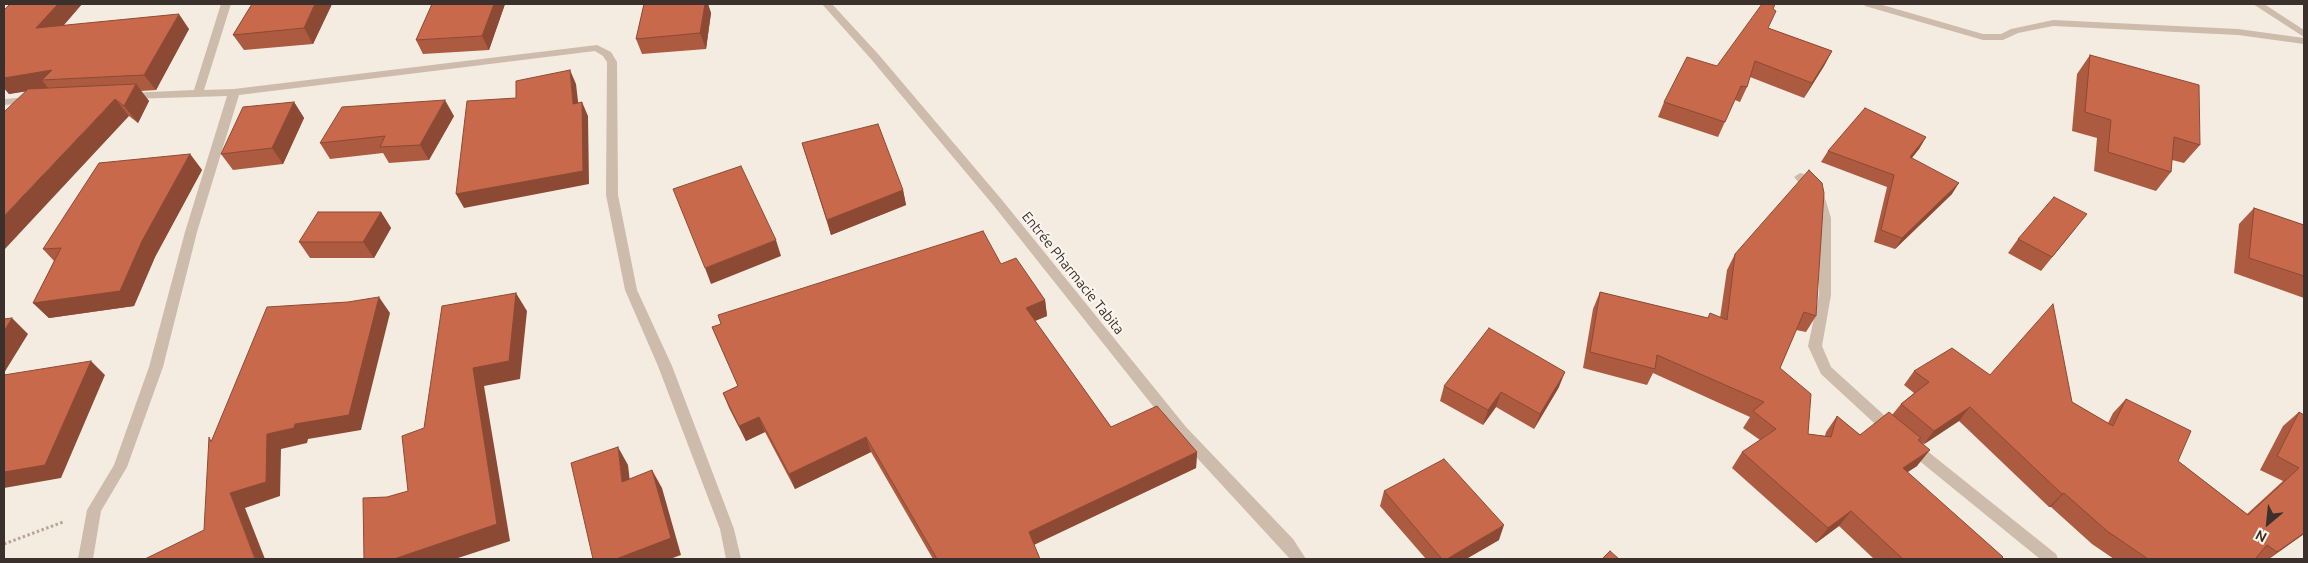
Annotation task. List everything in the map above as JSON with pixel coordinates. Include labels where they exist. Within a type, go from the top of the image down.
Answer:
[{"type":"street","points":[[198,92],[226,4]]},
{"type":"street","name":"Entrée Pharmacie Tabita","points":[[827,4],[875,57],[998,203],[1181,431],[1288,544],[1299,559]]},
{"type":"street","points":[[1869,4],[1983,37],[2004,37],[2014,31],[2053,23],[2238,32],[2304,41]]},
{"type":"street","points":[[2258,4],[2304,34]]},
{"type":"street","points":[[121,96],[234,92],[597,48],[607,54],[612,62],[612,194],[631,290],[665,366],[703,465],[727,529],[734,559]]},
{"type":"street","points":[[85,559],[94,510],[120,467],[156,367],[192,232],[234,92]]},
{"type":"street","points":[[4,102],[43,100]]},
{"type":"street","points":[[1800,177],[1820,198],[1826,218],[1825,295],[1815,346],[1826,370],[1891,430],[2051,559]]},
{"type":"path","points":[[4,544],[94,510]]},
{"type":"building","points":[[10,4],[58,4],[36,28],[179,14],[144,75],[42,80],[52,70],[4,78],[4,10]]},
{"type":"building","points":[[252,4],[315,4],[304,28],[233,35]]},
{"type":"building","points":[[432,4],[494,4],[482,36],[416,40]]},
{"type":"building","points":[[644,4],[705,4],[700,33],[636,39]]},
{"type":"building","points":[[1762,4],[1775,4],[1773,9],[1776,11],[1768,28],[1832,51],[1812,83],[1755,61],[1747,87],[1741,86],[1725,122],[1664,102],[1687,57],[1717,66]]},
{"type":"building","points":[[2090,55],[2199,85],[2200,145],[2174,137],[2171,172],[2108,152],[2111,120],[2085,112]]},
{"type":"building","points":[[570,70],[573,104],[582,102],[583,171],[456,194],[467,101],[516,98],[516,81]]},
{"type":"building","points":[[136,84],[124,106],[115,99],[4,216],[4,112],[28,89]]},
{"type":"building","points":[[445,100],[420,145],[380,147],[385,136],[320,143],[342,107]]},
{"type":"building","points":[[294,102],[272,148],[221,154],[243,107]]},
{"type":"building","points":[[1865,108],[1926,137],[1910,157],[1959,183],[1902,238],[1881,230],[1894,175],[1828,151]]},
{"type":"building","points":[[878,124],[903,190],[827,220],[802,143]]},
{"type":"building","points":[[190,154],[142,241],[120,291],[33,303],[61,248],[43,249],[99,163]]},
{"type":"building","points":[[741,166],[776,240],[705,268],[673,189]]},
{"type":"building","points":[[1809,170],[1822,183],[1824,193],[1816,316],[1804,312],[1780,368],[1811,394],[1808,434],[1831,437],[1837,416],[1860,435],[1889,412],[1921,438],[1918,440],[1930,450],[1903,468],[2003,557],[2001,559],[1903,559],[1851,511],[1828,528],[1742,452],[1776,429],[1753,411],[1764,402],[1657,355],[1655,369],[1590,352],[1600,292],[1708,318],[1710,313],[1727,320],[1735,254]]},
{"type":"building","points":[[2054,197],[2087,214],[2052,257],[2018,239]]},
{"type":"building","points":[[2254,208],[2304,225],[2304,276],[2249,258]]},
{"type":"building","points":[[318,212],[381,212],[363,242],[299,242]]},
{"type":"building","points":[[983,231],[1001,264],[1016,258],[1045,300],[1026,308],[1111,427],[1157,406],[1197,452],[1029,532],[1040,559],[937,559],[866,437],[789,474],[759,417],[739,426],[723,393],[738,386],[712,327],[721,324],[718,315]]},
{"type":"building","points":[[516,293],[509,361],[473,368],[497,524],[394,559],[364,559],[363,498],[387,497],[408,491],[402,436],[424,428],[442,306]]},
{"type":"building","points":[[379,297],[349,415],[295,424],[294,428],[267,434],[266,482],[230,493],[255,559],[145,559],[204,530],[209,437],[211,442],[267,307],[348,302]]},
{"type":"building","points":[[2053,304],[2072,402],[2113,426],[2126,399],[2191,431],[2178,461],[2248,515],[2299,468],[2277,456],[2299,412],[2304,415],[2304,533],[2277,552],[2267,545],[2255,559],[2148,559],[2107,531],[2064,493],[2062,494],[1970,407],[1934,431],[1901,404],[1929,382],[1914,371],[1952,348],[1990,375]]},
{"type":"building","points":[[12,318],[4,331],[4,319]]},
{"type":"building","points":[[1489,328],[1565,372],[1540,414],[1501,392],[1488,410],[1444,386]]},
{"type":"building","points":[[91,361],[45,465],[4,472],[4,375]]},
{"type":"building","points":[[618,447],[622,482],[652,470],[671,538],[616,559],[593,559],[571,463]]},
{"type":"building","points":[[1444,459],[1504,525],[1447,559],[1442,559],[1384,491]]},
{"type":"building","points":[[1610,551],[1619,559],[1602,559]]}]
